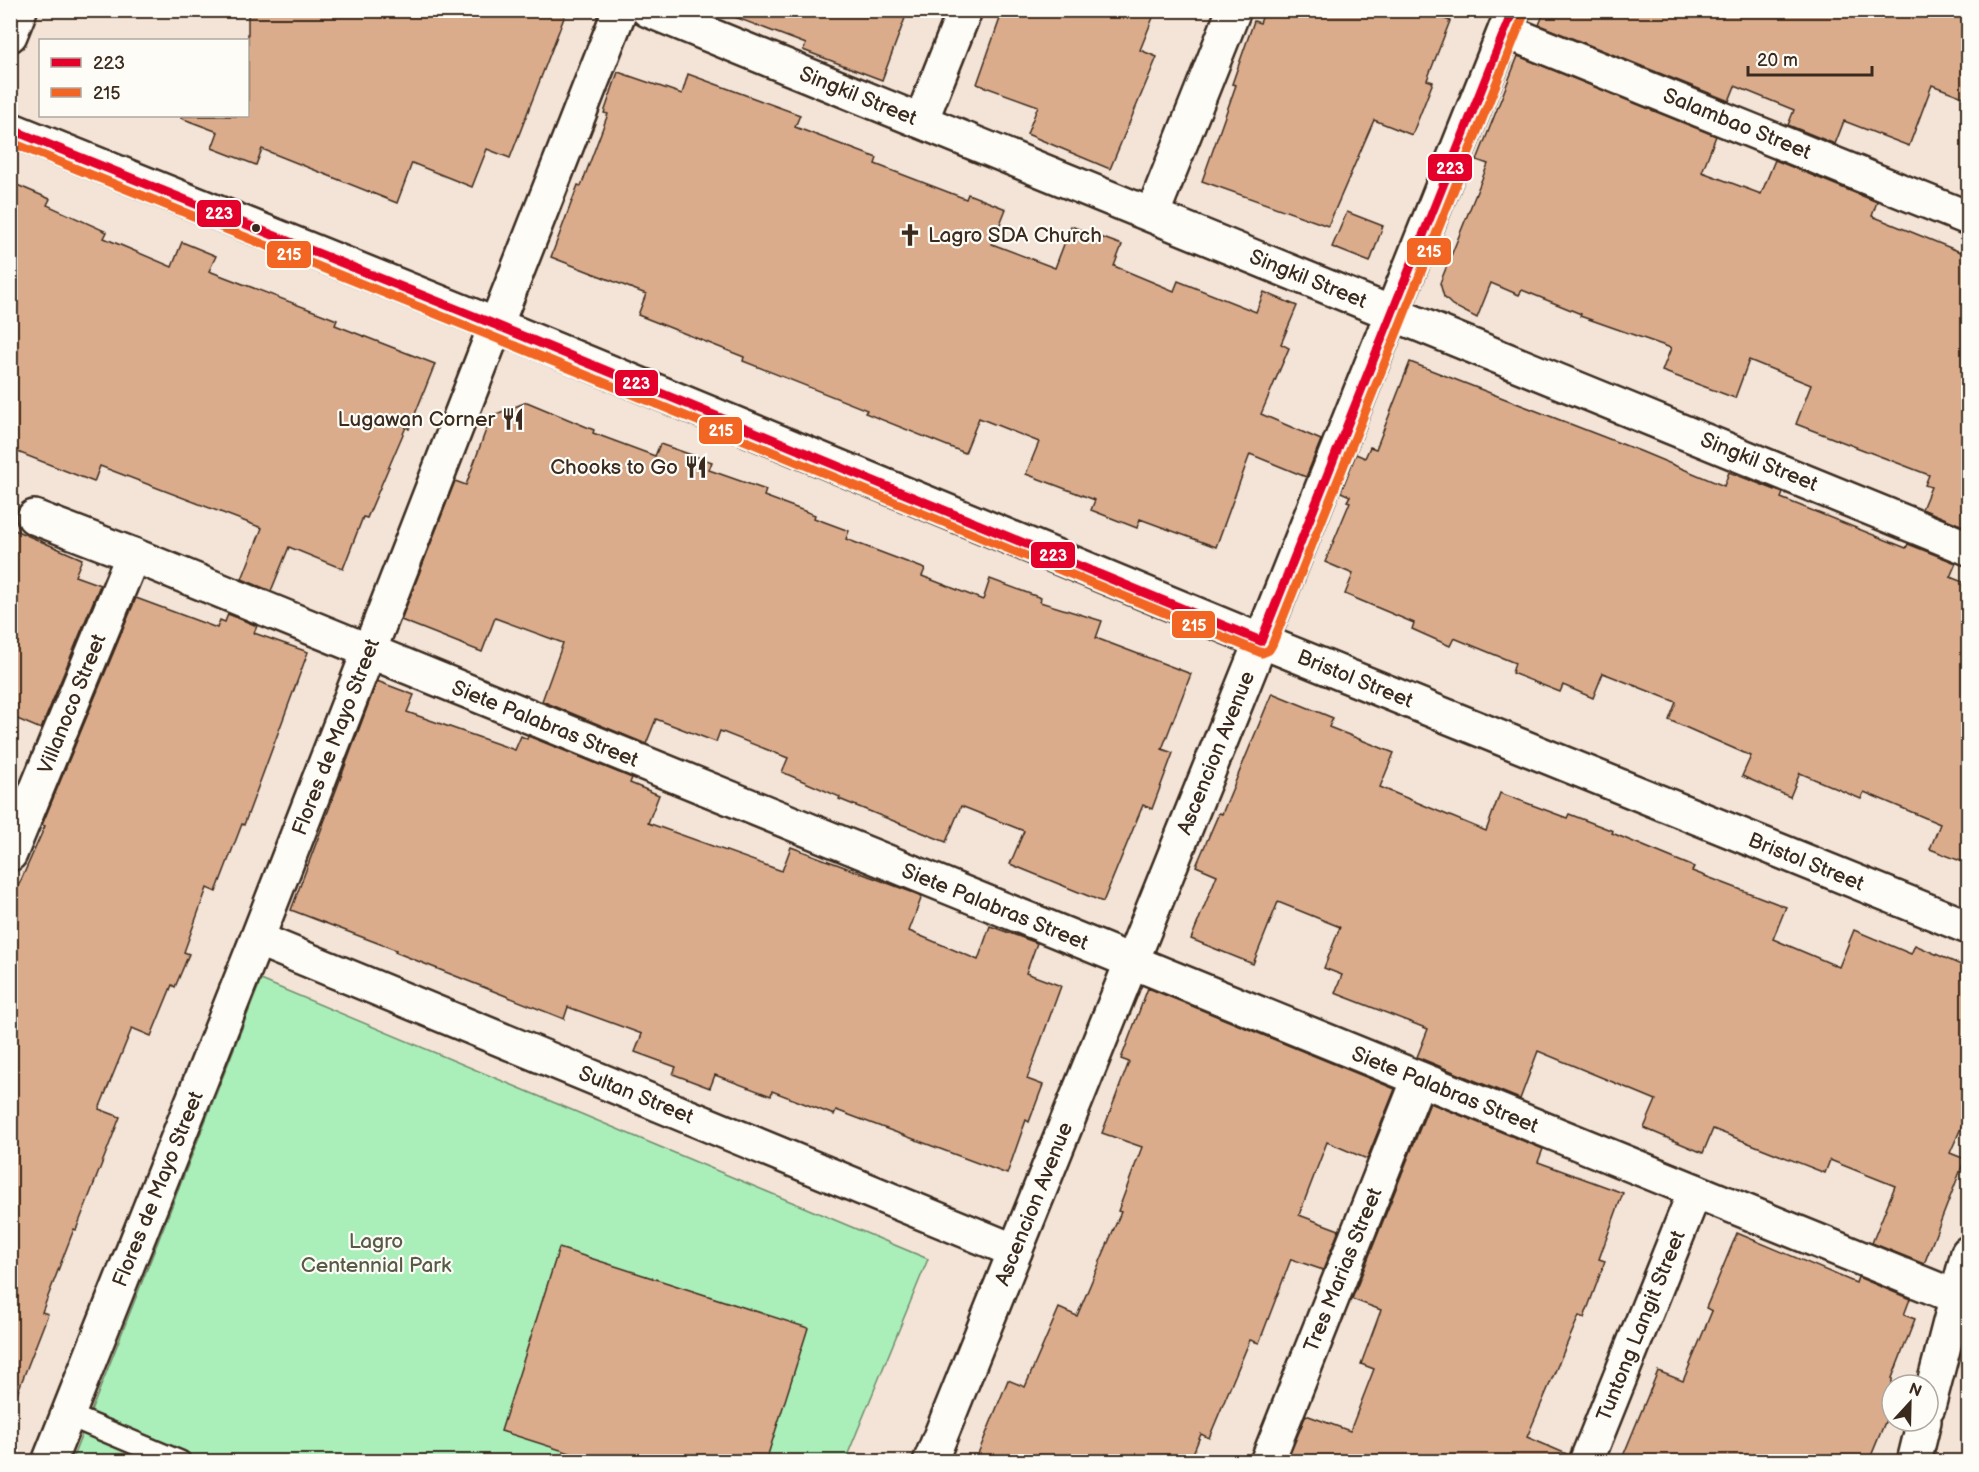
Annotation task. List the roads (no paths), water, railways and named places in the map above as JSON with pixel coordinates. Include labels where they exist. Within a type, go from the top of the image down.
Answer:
[{"type":"street","points":[[10,35],[20,10]]},
{"type":"street","name":"Flores de Mayo Street","points":[[50,1461],[257,939],[620,10]]},
{"type":"street","name":"Singkil Street","points":[[648,10],[1968,548]]},
{"type":"street","points":[[921,121],[965,10]]},
{"type":"street","points":[[1152,215],[1234,10]]},
{"type":"street","name":"Salambao Street","points":[[1509,21],[1968,218]]},
{"type":"street","name":"Ascencion Avenue","points":[[930,1461],[1509,21]]},
{"type":"street","name":"Bristol Street","points":[[10,129],[496,325],[1261,641],[1968,927]]},
{"type":"street","name":"Siete Palabras Street","points":[[34,517],[133,555],[1956,1297]]},
{"type":"street","name":"Villanoco Street","points":[[10,854],[133,555]]},
{"type":"street","name":"Sultan Street","points":[[257,939],[1015,1251]]},
{"type":"street","name":"Tres Marias Street","points":[[1267,1461],[1419,1079]]},
{"type":"street","name":"Tuntong Langit Street","points":[[1586,1461],[1695,1191]]},
{"type":"street","points":[[1937,1373],[1968,1253]]},
{"type":"street","points":[[1914,1461],[1921,1433]]},
{"type":"lane","points":[[68,1415],[180,1461]]},
{"type":"place","name":"Lagro SDA Church","points":[[910,235]]},
{"type":"place","name":"Lugawan Corner","points":[[513,419]]},
{"type":"place","name":"Chooks to Go","points":[[696,467]]},
{"type":"park label","name":"Lagro Centennial Park","points":[[376,1253]]}]
